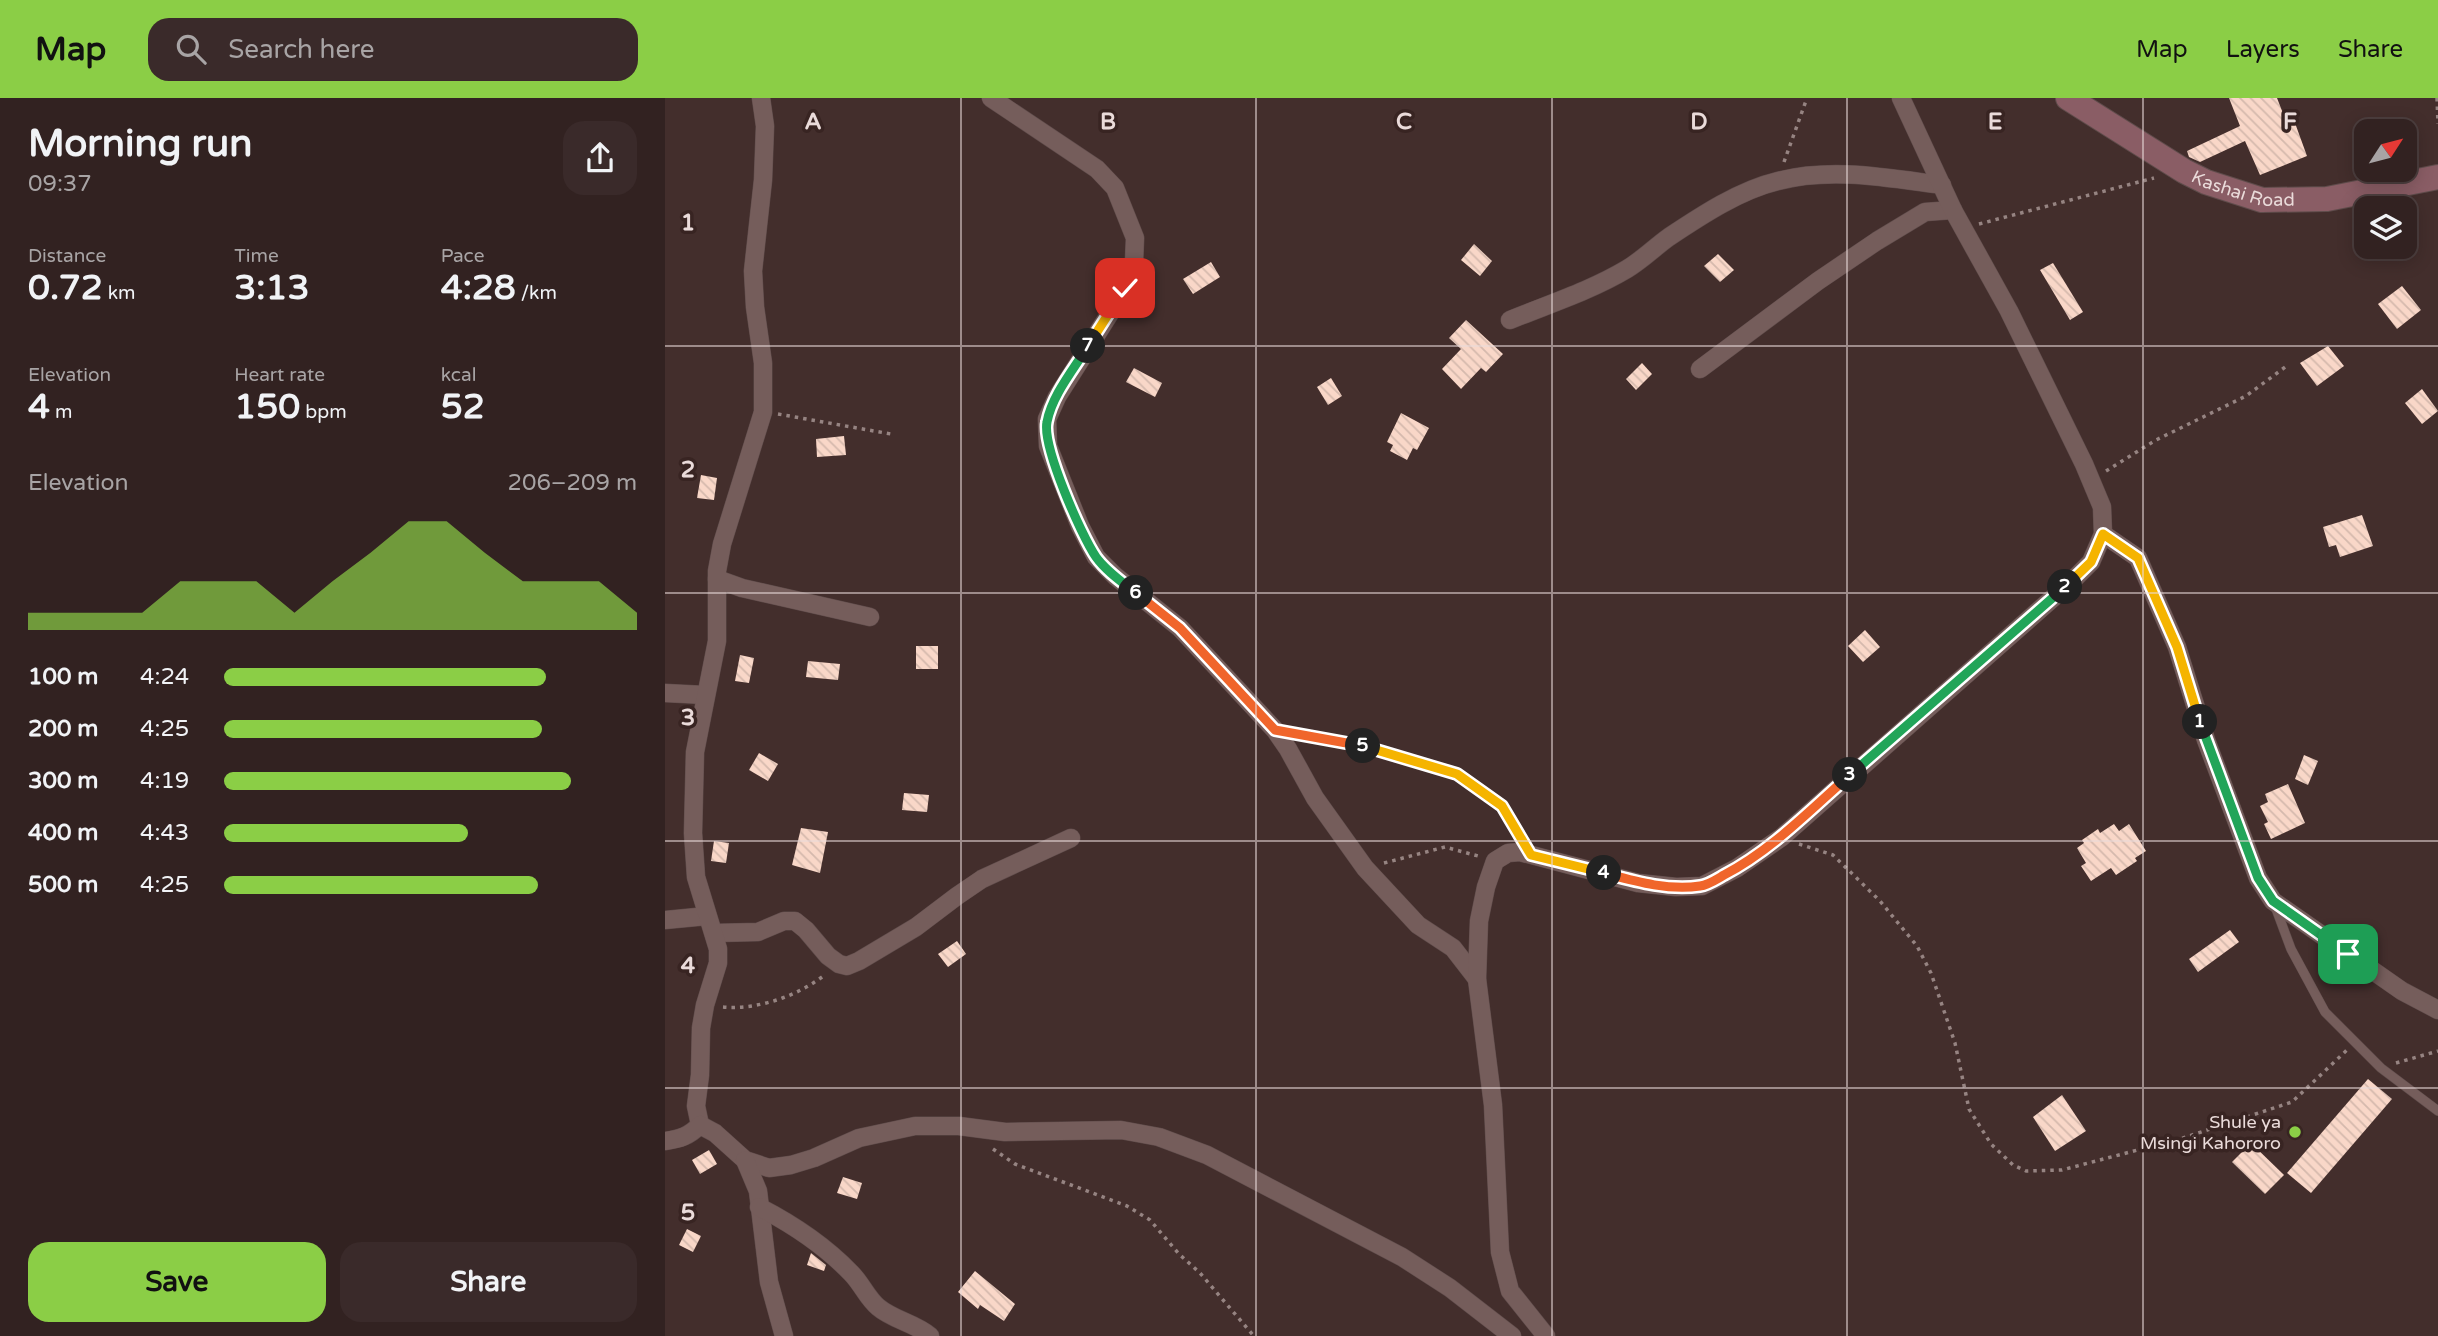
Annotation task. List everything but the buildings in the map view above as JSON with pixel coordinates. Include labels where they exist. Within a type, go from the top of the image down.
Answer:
[{"type":"street","points":[[761,98],[765,127],[763,180],[753,271],[763,363],[763,412],[722,544],[717,579],[717,641],[695,752],[693,842],[696,877],[718,949],[718,963],[701,1028],[696,1106],[701,1125],[715,1133],[745,1160],[769,1168],[814,1158],[859,1138],[915,1126],[959,1126],[1005,1132],[1121,1130],[1159,1138],[1207,1155],[1402,1257],[1459,1295],[1512,1336]]},
{"type":"street","points":[[991,98],[1097,169],[1115,188],[1135,238],[1134,262],[1125,288],[1057,397],[1047,419],[1048,446],[1080,526],[1096,557],[1115,576],[1180,628],[1275,730],[1315,798],[1365,868],[1418,925],[1453,948],[1477,979]]},
{"type":"street","points":[[1546,1336],[1510,1291],[1500,1252],[1493,1105],[1477,979],[1479,921],[1495,861],[1508,853],[1520,852],[1638,883],[1676,887],[1702,886],[1737,868],[1780,838],[2071,582],[2091,562],[2103,534],[2102,507],[2090,480],[2009,312],[1953,210],[1901,98]]},
{"type":"street","name":"Kashai Road","points":[[2068,98],[2206,182],[2262,200],[2327,199],[2438,177]]},
{"type":"street","points":[[1510,320],[1602,283],[1714,209],[1751,190],[1777,181],[1813,175],[1865,175],[1942,185]]},
{"type":"street","points":[[1700,369],[1818,281],[1877,241],[1925,212],[1953,210]]},
{"type":"street","points":[[2103,534],[2138,558],[2177,647],[2206,740],[2258,878],[2273,901],[2402,991],[2438,1010]]},
{"type":"street","points":[[717,579],[742,588],[870,617]]},
{"type":"street","points":[[665,693],[705,695]]},
{"type":"street","points":[[665,920],[758,932],[784,921],[795,921],[828,957],[839,964],[847,965],[859,961],[916,927],[982,879],[1071,838]]},
{"type":"street","points":[[665,1141],[681,1139],[701,1125]]},
{"type":"street","points":[[745,1160],[758,1191],[769,1282],[784,1336]]},
{"type":"street","points":[[759,1207],[813,1239],[853,1275],[880,1310],[930,1336]]},
{"type":"lane","points":[[2273,901],[2291,949],[2325,1012],[2381,1068],[2438,1111]]},
{"type":"path","points":[[1777,181],[1807,98]]},
{"type":"path","points":[[2437,98],[2438,124]]},
{"type":"path","points":[[1963,228],[2185,170]]},
{"type":"path","points":[[2090,480],[2156,440],[2246,396],[2288,365]]},
{"type":"path","points":[[763,412],[891,434]]},
{"type":"path","points":[[1275,730],[1375,749],[1457,774],[1502,806],[1531,855]]},
{"type":"path","points":[[1780,838],[1833,855],[1880,901],[1917,946],[1931,973],[1955,1043],[1969,1109],[1991,1144],[2013,1165],[2026,1171],[2062,1170],[2183,1138],[2292,1102],[2354,1043]]},
{"type":"path","points":[[1365,868],[1445,847],[1495,861]]},
{"type":"path","points":[[705,1005],[743,1008],[771,1002],[815,983],[839,964]]},
{"type":"path","points":[[2381,1068],[2438,1051]]},
{"type":"path","points":[[993,1149],[1015,1164],[1127,1206],[1150,1220],[1253,1335]]},
{"type":"place","name":"Shule ya Msingi Kahororo","points":[[2295,1132]]},
{"type":"route","points":[[1125,288],[1057,397],[1047,419],[1048,446],[1080,526],[1096,557],[1115,576],[1180,628],[1275,730],[1375,749],[1457,774],[1502,806],[1531,855],[1638,883],[1676,887],[1702,886],[1737,868],[1782,837],[2071,582],[2091,562],[2103,534],[2138,558],[2177,647],[2206,740],[2258,878],[2273,901],[2348,954]]}]
